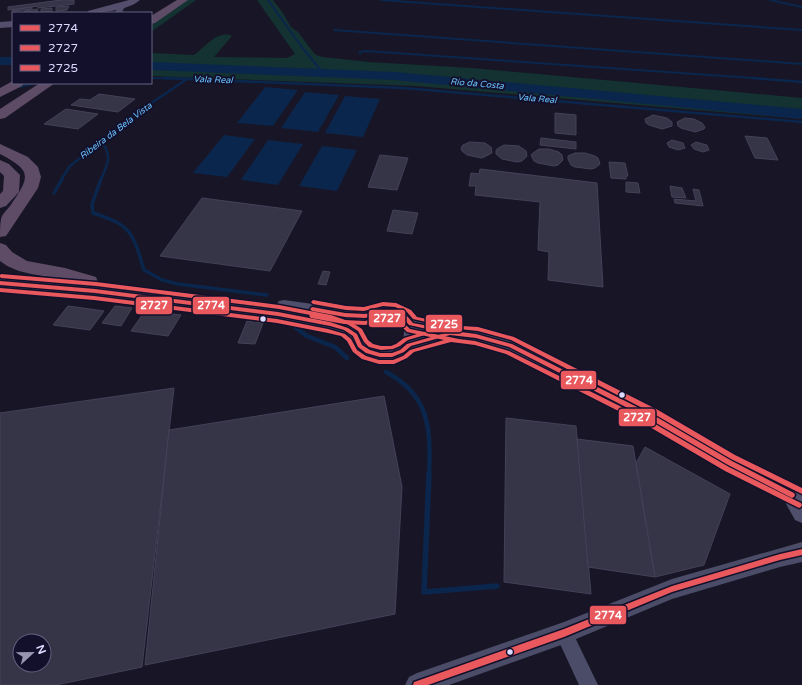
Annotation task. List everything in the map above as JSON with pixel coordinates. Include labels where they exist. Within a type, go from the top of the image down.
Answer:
[{"type":"highway","points":[[152,13],[175,0]]},
{"type":"highway","points":[[152,19],[183,0]]},
{"type":"highway","points":[[1,96],[46,84]]},
{"type":"highway","points":[[0,110],[20,91]]},
{"type":"highway","points":[[0,115],[20,91]]},
{"type":"highway","points":[[0,148],[23,160],[30,167],[33,178],[30,188],[0,232]]},
{"type":"highway","points":[[0,165],[12,175],[11,192],[0,204]]},
{"type":"highway","points":[[0,217],[23,199]]},
{"type":"highway","points":[[0,249],[3,254],[23,266],[67,275],[89,282]]},
{"type":"main road","points":[[95,12],[136,0]]},
{"type":"main road","points":[[0,25],[12,24]]},
{"type":"main road","points":[[0,275],[89,282],[283,305],[345,315],[365,316],[384,311],[395,312],[405,317],[411,324],[414,334],[410,344]]},
{"type":"main road","points":[[0,283],[95,291],[278,314],[330,324],[346,329],[355,335],[360,346],[368,352],[380,355],[392,355],[402,351],[410,344],[450,333]]},
{"type":"main road","points":[[355,335],[357,326],[365,316]]},
{"type":"main road","points":[[411,324],[510,344],[653,418],[730,463],[797,497],[802,513]]},
{"type":"street","points":[[118,12],[123,5]]},
{"type":"street","points":[[417,685],[564,633],[672,589],[780,557],[802,552]]},
{"type":"street","points":[[564,633],[589,685]]},
{"type":"green space","points":[[185,0],[196,0],[152,31],[152,22]]},
{"type":"green space","points":[[257,0],[273,0],[291,27],[298,32],[316,55],[323,57],[369,62],[472,68],[802,98],[802,119],[416,86],[152,76],[152,53],[194,55],[216,37],[222,35],[232,36],[214,57],[287,58],[295,54]]},
{"type":"water","points":[[265,87],[298,90],[273,126],[237,123]]},
{"type":"water","points":[[305,92],[339,95],[318,132],[281,128]]},
{"type":"water","points":[[345,96],[380,99],[363,137],[325,133]]},
{"type":"water","points":[[224,135],[255,139],[227,177],[193,173]]},
{"type":"water","points":[[268,140],[303,144],[278,185],[241,180]]},
{"type":"water","points":[[322,146],[357,150],[337,191],[299,186]]},
{"type":"building","points":[[61,0],[74,0],[74,4],[38,8],[38,6],[8,10],[8,7]]},
{"type":"building","points":[[69,6],[67,10],[56,11],[56,7]]},
{"type":"building","points":[[32,7],[32,9],[11,10]]},
{"type":"building","points":[[52,8],[52,12],[41,12],[41,9]]},
{"type":"building","points":[[38,9],[37,12],[24,11]]},
{"type":"building","points":[[99,94],[135,99],[118,112],[71,105],[80,99],[90,100]]},
{"type":"building","points":[[66,109],[98,114],[78,129],[44,124]]},
{"type":"building","points":[[555,113],[576,115],[576,135],[555,133]]},
{"type":"building","points":[[653,115],[667,118],[672,122],[672,126],[662,129],[649,125],[646,123],[645,119]]},
{"type":"building","points":[[685,118],[694,119],[702,123],[705,127],[704,129],[695,132],[681,128],[678,126],[677,122]]},
{"type":"building","points":[[745,136],[767,138],[778,160],[755,158]]},
{"type":"building","points":[[541,138],[576,142],[576,149],[540,145]]},
{"type":"building","points":[[672,140],[683,143],[685,148],[678,150],[669,147],[667,143]]},
{"type":"building","points":[[470,142],[485,143],[491,147],[492,153],[482,158],[467,155],[461,148],[463,145]]},
{"type":"building","points":[[696,142],[707,145],[709,150],[703,152],[694,149],[691,145]]},
{"type":"building","points":[[504,145],[519,146],[526,151],[527,156],[522,161],[517,162],[502,159],[496,154],[496,151]]},
{"type":"building","points":[[539,149],[549,149],[559,152],[562,155],[563,160],[558,165],[554,166],[538,163],[534,161],[531,155]]},
{"type":"building","points":[[575,153],[585,153],[595,156],[598,158],[600,164],[591,169],[575,167],[571,165],[568,156]]},
{"type":"building","points":[[380,155],[408,158],[397,190],[368,187]]},
{"type":"building","points":[[609,162],[625,163],[628,176],[626,176],[626,179],[611,178]]},
{"type":"building","points":[[480,169],[597,183],[603,287],[548,280],[549,252],[538,250],[540,202],[475,195],[476,186],[469,186],[471,173],[479,174]]},
{"type":"building","points":[[626,182],[638,183],[640,193],[626,192]]},
{"type":"building","points":[[670,186],[682,188],[686,198],[672,197]]},
{"type":"building","points":[[693,189],[699,190],[703,206],[675,203],[674,199],[696,201]]},
{"type":"building","points":[[202,198],[302,211],[270,271],[160,256]]},
{"type":"building","points":[[393,210],[418,213],[412,234],[387,231]]},
{"type":"building","points":[[323,271],[330,272],[326,285],[318,284]]},
{"type":"building","points":[[68,306],[104,311],[90,330],[53,325]]},
{"type":"building","points":[[115,306],[132,308],[121,326],[102,323]]},
{"type":"building","points":[[145,311],[181,315],[168,336],[131,331]]},
{"type":"building","points":[[247,321],[263,323],[255,344],[238,343]]},
{"type":"building","points":[[174,388],[142,667],[56,685],[0,685],[0,413]]},
{"type":"building","points":[[384,396],[402,487],[395,614],[145,665],[169,430]]},
{"type":"building","points":[[506,418],[576,426],[591,594],[504,582]]},
{"type":"building","points":[[577,439],[633,446],[655,577],[588,567]]},
{"type":"building","points":[[645,447],[730,494],[704,565],[655,577],[636,463]]},
{"type":"waterway","points":[[268,0],[301,46],[323,73]]},
{"type":"waterway","points":[[381,0],[802,30]]},
{"type":"waterway","points":[[770,0],[802,7]]},
{"type":"waterway","points":[[334,30],[802,64]]},
{"type":"waterway","points":[[360,54],[360,52],[366,51],[754,78]]},
{"type":"waterway","name":"Rio da Costa","points":[[0,61],[12,61]]},
{"type":"waterway","name":"Rio da Costa","points":[[152,66],[395,76],[802,114]]},
{"type":"waterway","name":"Vala Real","points":[[152,78],[185,79]]},
{"type":"waterway","name":"Vala Real","points":[[163,78],[185,79]]},
{"type":"waterway","points":[[754,78],[766,79]]},
{"type":"waterway","points":[[754,78],[802,82]]},
{"type":"waterway","name":"Ribeira da Bela Vista","points":[[61,180],[70,166],[138,112],[187,79]]},
{"type":"waterway","name":"Vala Real","points":[[187,79],[403,88],[802,122]]},
{"type":"waterway","name":"Vala Real","points":[[18,87],[32,84]]},
{"type":"waterway","points":[[101,180],[108,161],[107,152],[102,142]]},
{"type":"waterway","name":"Ribeira da Bela Vista","points":[[54,193],[62,179]]},
{"type":"waterway","points":[[101,179],[92,204],[93,213],[116,222],[129,232],[133,238],[144,270],[162,280],[178,284],[267,295]]},
{"type":"waterway","points":[[292,325],[307,336],[335,347],[347,358]]},
{"type":"waterway","points":[[386,372],[401,381],[412,391],[425,415],[429,443],[429,475]]},
{"type":"waterway","points":[[429,474],[424,592],[497,586]]},
{"type":"transit line","name":"2725","points":[[1,276],[96,284],[279,307],[331,317],[349,323],[360,330],[366,341],[371,346],[381,348],[391,348],[406,339],[449,326],[478,329],[512,338],[656,412],[733,457],[802,491]]},
{"type":"transit line","name":"2774","points":[[0,283],[95,291],[278,314],[330,324],[346,329],[355,335],[360,346],[368,352],[380,355],[392,355],[402,351],[409,345],[450,333],[476,336],[510,345],[653,418],[730,463],[792,495]]},
{"type":"transit line","name":"2727","points":[[0,290],[94,298],[277,321],[343,335],[349,340],[355,351],[364,358],[379,362],[394,362],[405,357],[412,351],[451,340],[475,343],[507,352],[650,424],[727,469],[799,505]]},
{"type":"transit line","name":"2725","points":[[313,302],[346,308],[364,309],[383,304],[396,305],[409,311],[415,318],[461,327]]},
{"type":"transit line","name":"2774","points":[[312,309],[345,315],[365,316],[384,311],[395,312],[405,317],[411,324],[460,334]]},
{"type":"transit line","name":"2727","points":[[311,316],[344,322],[365,323],[385,318],[393,319],[401,323],[409,331],[459,341]]},
{"type":"transit line","name":"2774","points":[[417,685],[564,633],[672,589],[780,557],[802,552]]}]
